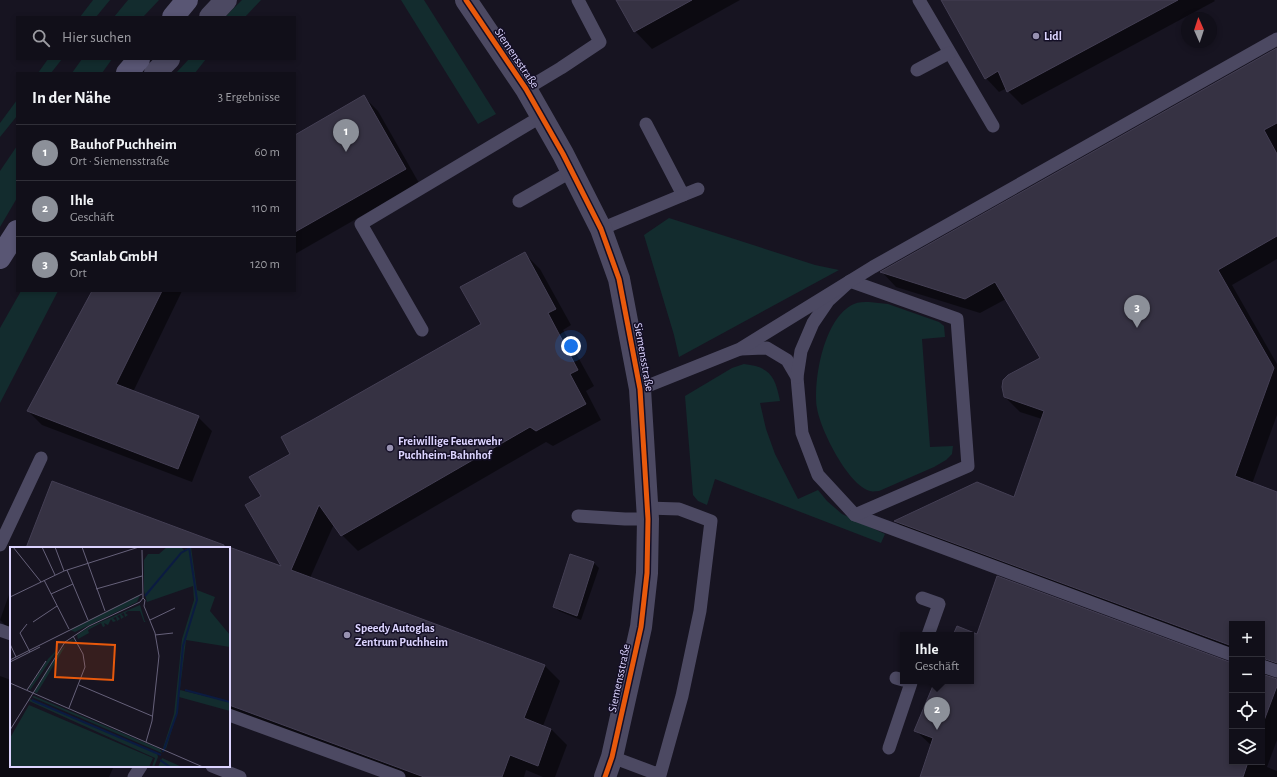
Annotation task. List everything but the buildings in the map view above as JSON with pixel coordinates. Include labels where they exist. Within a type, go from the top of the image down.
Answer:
[{"type":"street","points":[[174,16],[187,0]]},
{"type":"street","points":[[211,16],[226,0]]},
{"type":"street","name":"Siemensstraße","points":[[466,0],[526,89],[542,116],[601,229],[619,278],[640,388],[648,513],[647,573],[641,627],[612,756],[605,777]]},
{"type":"street","points":[[128,72],[137,60]]},
{"type":"street","points":[[156,72],[168,60]]},
{"type":"lane","points":[[526,89],[600,42],[578,0]]},
{"type":"lane","points":[[919,0],[993,126]]},
{"type":"lane","points":[[640,388],[740,349],[873,267],[1277,39]]},
{"type":"lane","points":[[917,70],[949,53]]},
{"type":"lane","points":[[422,330],[361,224],[542,116]]},
{"type":"lane","points":[[646,124],[684,195]]},
{"type":"lane","points":[[519,201],[572,171]]},
{"type":"lane","points":[[601,229],[698,188]]},
{"type":"lane","points":[[850,281],[828,301],[813,323],[801,351],[797,377],[802,433],[818,475],[855,515],[1229,654]]},
{"type":"lane","points":[[850,281],[957,319],[968,466],[855,515]]},
{"type":"lane","points":[[740,349],[767,348],[786,360],[797,377]]},
{"type":"lane","points":[[0,545],[41,458]]},
{"type":"lane","points":[[578,516],[625,519],[648,513],[679,509],[711,521],[700,611],[682,696],[660,775],[612,756]]},
{"type":"lane","points":[[922,598],[939,604],[929,632]]},
{"type":"lane","points":[[0,630],[10,634]]},
{"type":"lane","points":[[1265,667],[1277,671]]},
{"type":"lane","points":[[889,748],[905,684]]},
{"type":"lane","points":[[230,715],[399,777]]},
{"type":"lane","points":[[134,777],[140,767]]},
{"type":"lane","points":[[215,767],[240,777]]},
{"type":"green space","points":[[93,0],[110,0],[97,16],[81,16]]},
{"type":"green space","points":[[128,0],[159,0],[144,16],[115,16]]},
{"type":"green space","points":[[242,0],[261,0],[246,16],[226,16]]},
{"type":"green space","points":[[401,0],[424,0],[496,114],[478,124]]},
{"type":"green space","points":[[47,60],[61,60],[52,72],[39,72]]},
{"type":"green space","points":[[81,60],[111,60],[103,72],[73,72]]},
{"type":"green space","points":[[188,60],[205,60],[196,72],[177,72]]},
{"type":"green space","points":[[16,101],[16,117],[0,137],[0,123]]},
{"type":"green space","points":[[16,147],[16,200],[0,227],[0,171]]},
{"type":"green space","points":[[669,218],[815,265],[839,270],[679,357],[674,335],[644,235]]},
{"type":"green space","points":[[20,292],[57,292],[0,403],[0,328]]},
{"type":"green space","points":[[859,302],[888,304],[939,322],[944,326],[945,337],[922,339],[930,447],[953,446],[952,454],[946,460],[934,467],[879,491],[870,491],[862,487],[844,468],[823,429],[817,408],[816,396],[819,366],[823,350],[828,335],[835,322],[844,311],[854,304]]},
{"type":"green space","points":[[744,364],[753,365],[765,370],[770,374],[776,385],[780,401],[760,403],[766,429],[775,454],[798,499],[818,490],[827,501],[842,514],[885,534],[881,543],[715,479],[707,505],[698,501],[693,495],[685,396],[732,368]]},
{"type":"cycle path","points":[[466,0],[526,89],[563,154],[601,229],[619,279],[640,389],[648,519],[647,573],[641,627],[612,757],[605,777]]},
{"type":"place","name":"Lidl","points":[[1036,36]]},
{"type":"place","name":"Bauhof Puchheim","points":[[346,152]]},
{"type":"place","name":"Scanlab GmbH","points":[[1137,328]]},
{"type":"place","name":"Freiwillige Feuerwehr Puchheim-Bahnhof","points":[[390,448]]},
{"type":"place","name":"Speedy Autoglas Zentrum Puchheim","points":[[347,635]]},
{"type":"place","name":"Ihle","points":[[937,730]]}]
